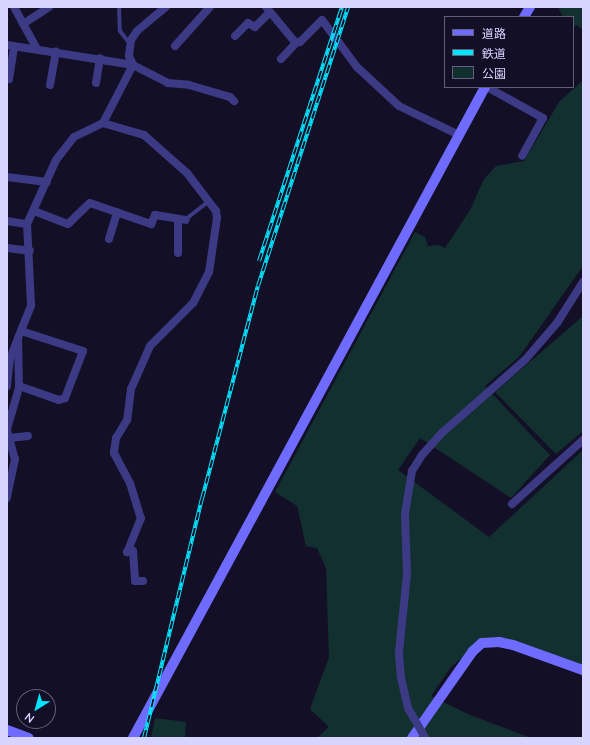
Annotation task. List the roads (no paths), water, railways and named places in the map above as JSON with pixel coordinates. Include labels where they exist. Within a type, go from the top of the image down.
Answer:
[{"type":"street","points":[[14,7],[38,49]]},
{"type":"street","points":[[23,24],[49,7]]},
{"type":"street","points":[[133,65],[129,56],[130,44],[137,31],[166,7]]},
{"type":"street","points":[[525,16],[530,7]]},
{"type":"street","points":[[175,46],[208,8]]},
{"type":"street","points":[[235,36],[248,23],[255,27],[268,10],[297,42]]},
{"type":"street","points":[[281,59],[297,42],[300,42],[322,20],[357,67],[399,106],[459,135]]},
{"type":"street","points":[[9,79],[10,45],[100,58],[133,65],[168,82],[189,85],[230,97],[234,101]]},
{"type":"street","points":[[50,85],[56,52]]},
{"type":"street","points":[[96,84],[100,58]]},
{"type":"street","points":[[7,386],[10,359],[32,305],[30,251],[27,224],[56,160],[74,137],[103,123],[133,65]]},
{"type":"street","points":[[133,738],[485,88]]},
{"type":"street","points":[[488,88],[542,118],[522,156]]},
{"type":"street","points":[[103,123],[144,135],[187,173],[210,200],[216,210],[217,218],[209,272],[193,303],[150,346],[131,389],[127,420],[116,438],[114,453],[130,483],[141,518],[127,552],[133,551],[135,581],[143,581]]},
{"type":"street","points":[[7,177],[46,182]]},
{"type":"street","points":[[34,211],[68,224],[90,203],[151,224],[155,215],[182,219],[178,253]]},
{"type":"street","points":[[109,239],[117,212]]},
{"type":"street","points":[[7,221],[27,224]]},
{"type":"street","points":[[7,248],[30,251]]},
{"type":"street","points":[[425,738],[408,708],[401,677],[399,652],[406,574],[405,514],[412,471],[422,455],[443,432],[525,360],[557,323],[583,282]]},
{"type":"street","points":[[7,497],[15,459],[7,429],[19,386],[20,335]]},
{"type":"street","points":[[19,386],[59,400],[65,398],[83,351],[20,335]]},
{"type":"street","points":[[9,438],[28,436]]},
{"type":"street","points":[[512,504],[583,440]]},
{"type":"street","points":[[412,738],[473,650],[482,643],[499,642],[513,645],[583,670]]},
{"type":"street","points":[[7,730],[29,738]]},
{"type":"lane","points":[[119,7],[120,31],[130,44]]},
{"type":"lane","points":[[182,219],[210,200]]},
{"type":"railway","points":[[259,261],[342,7]]},
{"type":"railway","points":[[144,738],[202,499],[258,286],[348,7]]}]
